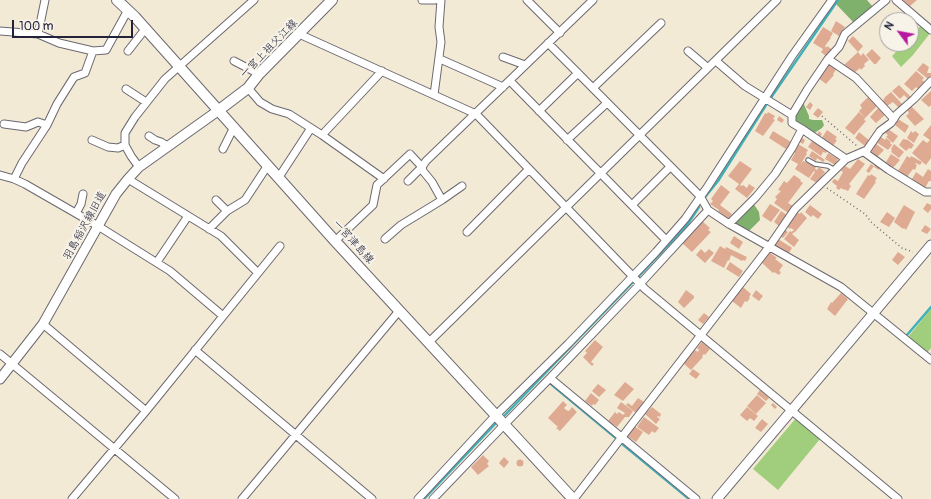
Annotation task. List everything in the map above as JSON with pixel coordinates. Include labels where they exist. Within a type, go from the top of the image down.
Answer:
[{"type":"main road","name":"一宮津島線","points":[[117,0],[146,28],[335,241],[573,499]]},
{"type":"main road","name":"一宮上祖父江線","points":[[219,110],[248,88],[259,74],[332,0]]},
{"type":"street","points":[[38,34],[45,0]]},
{"type":"street","points":[[139,167],[125,144],[125,133],[146,102],[165,79],[254,0]]},
{"type":"street","points":[[422,0],[435,0]]},
{"type":"street","points":[[434,95],[440,59],[441,42],[439,27],[441,0]]},
{"type":"street","points":[[527,0],[560,32]]},
{"type":"street","points":[[408,181],[426,161],[592,0]]},
{"type":"street","points":[[428,343],[777,0]]},
{"type":"street","points":[[418,499],[496,416],[633,276],[685,219],[792,56],[832,0]]},
{"type":"street","points":[[846,159],[792,123],[792,116],[806,90],[828,59],[839,47],[845,34],[886,0]]},
{"type":"street","points":[[896,0],[931,30]]},
{"type":"street","points":[[0,31],[38,34],[59,43],[93,51],[106,50],[128,10]]},
{"type":"street","points":[[593,88],[661,23]]},
{"type":"street","points":[[128,52],[146,28]]},
{"type":"street","points":[[299,34],[476,114],[640,284],[898,499]]},
{"type":"street","points":[[548,44],[700,196],[708,210],[729,224],[841,287],[931,360]]},
{"type":"street","points":[[14,179],[22,163],[47,125],[57,104],[74,77],[85,73],[93,51]]},
{"type":"street","points":[[688,51],[708,68]]},
{"type":"street","points":[[503,57],[525,65]]},
{"type":"street","points":[[440,59],[503,87]]},
{"type":"street","points":[[828,59],[856,78],[894,119]]},
{"type":"street","points":[[234,61],[259,74]]},
{"type":"street","points":[[716,61],[744,86],[792,116]]},
{"type":"street","points":[[322,135],[382,71]]},
{"type":"street","points":[[539,111],[578,73]]},
{"type":"street","points":[[510,81],[666,240]]},
{"type":"street","points":[[573,499],[622,438],[769,247],[795,209],[846,159],[867,150],[880,131],[891,123],[931,81]]},
{"type":"street","points":[[248,88],[260,102],[272,109],[289,114],[322,135],[384,179]]},
{"type":"street","points":[[126,89],[146,102]]},
{"type":"street","points":[[567,140],[608,103]]},
{"type":"street","name":"羽島稲沢線旧道","points":[[0,379],[43,324],[116,194],[128,179],[139,167],[219,110]]},
{"type":"street","points":[[4,124],[26,127],[38,122],[47,125]]},
{"type":"street","points":[[223,149],[234,127]]},
{"type":"street","points":[[279,177],[311,128]]},
{"type":"street","points":[[729,224],[756,197],[775,174],[802,129]]},
{"type":"street","points":[[92,140],[108,147],[118,148],[125,144]]},
{"type":"street","points":[[151,140],[161,142],[167,146]]},
{"type":"street","points":[[864,152],[889,170],[925,192],[931,192]]},
{"type":"street","points":[[335,241],[373,205],[377,185],[410,154],[422,167],[423,172],[432,182],[442,200]]},
{"type":"street","points":[[209,229],[227,211],[245,200],[268,165]]},
{"type":"street","points":[[632,205],[670,167]]},
{"type":"street","points":[[467,232],[529,169]]},
{"type":"street","points":[[1,177],[14,179],[76,213],[170,270],[223,316]]},
{"type":"street","points":[[128,179],[221,236],[258,273]]},
{"type":"street","points":[[386,239],[401,225],[462,186]]},
{"type":"street","points":[[76,213],[81,204],[83,194]]},
{"type":"street","points":[[216,200],[227,211]]},
{"type":"street","points":[[433,499],[640,284],[708,210]]},
{"type":"street","points":[[157,262],[188,216]]},
{"type":"street","points":[[717,499],[931,245]]},
{"type":"street","points":[[72,499],[146,411],[280,246]]},
{"type":"street","points":[[242,499],[399,311]]},
{"type":"street","points":[[43,324],[146,411]]},
{"type":"street","points":[[195,350],[372,499]]},
{"type":"street","points":[[0,354],[175,499]]},
{"type":"street","points":[[550,378],[696,499]]},
{"type":"lane","points":[[808,160],[815,164],[828,166],[835,170]]},
{"type":"path","points":[[822,116],[864,152]]},
{"type":"path","points":[[821,184],[865,214],[872,223],[902,248],[921,257]]},
{"type":"green space","points":[[839,0],[867,0],[873,7],[854,23],[836,4]]},
{"type":"green space","points":[[922,24],[931,32],[919,47],[919,27]]},
{"type":"green space","points":[[896,52],[915,52],[901,67],[892,56]]},
{"type":"green space","points":[[803,102],[809,119],[822,120],[824,125],[813,134],[795,122],[793,116]]},
{"type":"green space","points":[[753,203],[759,212],[760,220],[748,232],[734,223]]},
{"type":"green space","points":[[931,309],[931,348],[927,353],[908,337]]},
{"type":"green space","points":[[796,418],[820,439],[778,490],[753,469]]},
{"type":"building","points":[[903,0],[917,0],[910,6]]},
{"type":"building","points":[[836,21],[845,27],[839,36],[831,31]]},
{"type":"building","points":[[823,27],[833,33],[825,46],[826,48],[827,46],[833,50],[827,57],[821,52],[823,49],[813,43]]},
{"type":"building","points":[[853,36],[863,46],[858,52],[848,41]]},
{"type":"building","points":[[872,49],[881,58],[876,64],[874,64],[866,55]]},
{"type":"building","points":[[858,52],[861,56],[863,53],[869,60],[864,64],[865,66],[861,70],[860,68],[853,74],[844,65]]},
{"type":"building","points":[[830,62],[837,68],[833,74],[834,75],[826,84],[817,77]]},
{"type":"building","points":[[923,63],[929,67],[927,73],[931,73],[931,76],[928,79],[917,70]]},
{"type":"building","points":[[916,71],[924,78],[922,80],[925,82],[918,89],[916,87],[912,91],[904,84]]},
{"type":"building","points":[[899,85],[911,97],[909,100],[904,95],[900,99],[892,91]]},
{"type":"building","points":[[931,91],[931,105],[929,107],[921,100]]},
{"type":"building","points":[[891,92],[903,105],[899,108],[893,102],[887,106],[883,101]]},
{"type":"building","points":[[869,96],[878,105],[865,118],[859,111],[862,108],[860,105]]},
{"type":"building","points":[[810,102],[813,105],[810,110],[806,107]]},
{"type":"building","points":[[911,106],[924,119],[915,126],[906,116],[909,113],[907,110]]},
{"type":"building","points":[[879,107],[886,114],[876,123],[870,117]]},
{"type":"building","points":[[818,108],[823,112],[818,118],[813,114]]},
{"type":"building","points":[[768,112],[775,116],[773,119],[775,120],[763,136],[755,131],[765,113],[767,114]]},
{"type":"building","points":[[859,112],[866,121],[854,135],[845,128]]},
{"type":"building","points":[[779,116],[784,120],[782,123],[777,120]]},
{"type":"building","points":[[898,119],[909,126],[905,133],[895,125]]},
{"type":"building","points":[[931,125],[931,158],[926,165],[912,153],[923,140],[927,143],[930,140],[923,135]]},
{"type":"building","points":[[888,129],[898,136],[893,143],[886,137],[888,135],[884,132]]},
{"type":"building","points":[[827,130],[837,137],[835,139],[837,140],[833,146],[821,139]]},
{"type":"building","points":[[773,131],[791,142],[786,149],[769,138]]},
{"type":"building","points":[[819,131],[822,134],[820,137],[817,135]]},
{"type":"building","points":[[911,131],[913,133],[915,131],[919,134],[914,143],[907,138]]},
{"type":"building","points":[[859,132],[870,141],[865,146],[855,138]]},
{"type":"building","points":[[801,137],[805,140],[803,144],[798,141]]},
{"type":"building","points":[[881,137],[885,140],[886,138],[891,142],[890,143],[892,145],[888,150],[876,142]]},
{"type":"building","points":[[903,139],[908,140],[914,145],[911,149],[909,148],[906,151],[899,145]]},
{"type":"building","points":[[815,140],[833,152],[832,154],[827,151],[826,153],[823,152],[821,156],[808,147],[812,141],[814,142]]},
{"type":"building","points":[[875,143],[884,150],[877,157],[871,151],[874,148],[873,146]]},
{"type":"building","points":[[798,144],[808,150],[800,165],[803,161],[816,167],[815,169],[817,170],[819,167],[825,172],[817,183],[810,179],[815,172],[814,171],[809,178],[795,169],[798,164],[791,160],[795,153],[793,151]]},
{"type":"building","points":[[894,144],[904,152],[899,158],[891,152]]},
{"type":"building","points":[[812,151],[825,160],[823,162],[817,158],[816,161],[809,156]]},
{"type":"building","points":[[828,153],[838,159],[835,165],[825,159]]},
{"type":"building","points":[[891,154],[900,160],[893,168],[886,162]]},
{"type":"building","points":[[907,156],[910,158],[911,156],[922,162],[920,165],[915,164],[917,165],[915,170],[913,169],[907,177],[898,171]]},
{"type":"building","points":[[858,159],[865,164],[849,184],[851,186],[848,191],[841,188],[839,190],[836,188],[837,186],[832,182],[834,179],[838,181],[843,172],[841,171],[845,166],[850,169]]},
{"type":"building","points":[[740,161],[752,169],[740,185],[747,188],[749,184],[755,188],[747,198],[735,189],[739,184],[728,176]]},
{"type":"building","points":[[871,164],[874,166],[869,173],[866,171]]},
{"type":"building","points":[[876,164],[881,167],[879,170],[874,167]]},
{"type":"building","points":[[928,169],[931,171],[931,181],[929,181],[925,188],[912,179],[916,172],[923,177]]},
{"type":"building","points":[[871,174],[877,178],[875,181],[876,182],[864,199],[856,194],[868,175],[870,176]]},
{"type":"building","points":[[794,175],[803,183],[788,203],[793,206],[788,213],[774,203],[777,199],[775,197],[781,191],[778,190],[784,181],[787,183]]},
{"type":"building","points":[[721,185],[730,192],[720,205],[732,214],[728,219],[710,204],[713,201],[711,199]]},
{"type":"building","points":[[927,203],[931,205],[931,209],[928,213],[923,209]]},
{"type":"building","points":[[770,204],[780,210],[771,222],[762,216]]},
{"type":"building","points":[[810,205],[822,214],[818,219],[813,215],[811,217],[805,212]]},
{"type":"building","points":[[904,205],[915,212],[906,230],[894,222]]},
{"type":"building","points":[[781,211],[787,215],[779,226],[774,222]]},
{"type":"building","points":[[797,212],[800,214],[801,212],[807,218],[792,234],[799,240],[794,247],[784,239],[790,231],[791,232],[794,230],[786,226]]},
{"type":"building","points":[[887,212],[895,218],[889,227],[880,222]]},
{"type":"building","points":[[702,221],[710,228],[708,230],[711,232],[692,252],[682,243]]},
{"type":"building","points":[[925,225],[931,229],[927,234],[921,231]]},
{"type":"building","points":[[784,229],[788,232],[783,238],[779,235]]},
{"type":"building","points":[[734,236],[743,242],[739,249],[730,243]]},
{"type":"building","points":[[778,239],[792,248],[789,253],[774,245]]},
{"type":"building","points":[[720,246],[725,249],[726,247],[747,257],[745,261],[731,255],[724,268],[711,261]]},
{"type":"building","points":[[701,249],[705,253],[709,249],[714,253],[705,263],[696,255]]},
{"type":"building","points":[[769,252],[783,265],[779,271],[781,272],[779,275],[774,272],[773,273],[761,262]]},
{"type":"building","points":[[898,252],[905,257],[898,265],[892,260]]},
{"type":"building","points":[[730,262],[743,271],[739,277],[726,269]]},
{"type":"building","points":[[743,287],[751,294],[749,297],[750,298],[747,302],[745,301],[741,308],[732,301]]},
{"type":"building","points":[[686,290],[694,296],[694,298],[684,308],[678,302]]},
{"type":"building","points":[[756,290],[763,296],[759,301],[752,296]]},
{"type":"building","points":[[841,293],[848,299],[835,316],[827,309],[831,302],[832,303]]},
{"type":"building","points":[[704,313],[709,317],[703,324],[698,320]]},
{"type":"building","points":[[595,340],[603,347],[591,362],[594,364],[592,366],[583,357],[587,353],[585,351]]},
{"type":"building","points":[[702,342],[710,349],[705,355],[704,354],[702,356],[703,357],[691,370],[683,363],[693,349],[698,352],[699,350],[697,348]]},
{"type":"building","points":[[693,369],[700,374],[696,379],[689,374]]},
{"type":"building","points":[[625,382],[634,389],[623,401],[614,395]]},
{"type":"building","points":[[598,384],[606,390],[599,397],[592,391]]},
{"type":"building","points":[[760,390],[769,398],[766,401],[757,394]]},
{"type":"building","points":[[591,393],[599,400],[592,406],[585,401]]},
{"type":"building","points":[[757,395],[766,403],[756,414],[747,406]]},
{"type":"building","points":[[638,398],[644,402],[636,413],[626,405],[628,403],[632,406]]},
{"type":"building","points":[[563,401],[567,405],[564,408],[566,410],[569,411],[572,407],[577,412],[560,431],[556,428],[558,427],[548,418]]},
{"type":"building","points":[[621,402],[633,411],[629,417],[625,417],[617,427],[608,421],[615,412],[617,414],[619,412],[623,415],[625,413],[617,408]]},
{"type":"building","points":[[773,403],[777,407],[775,409],[771,405]]},
{"type":"building","points":[[652,407],[661,414],[660,417],[657,417],[660,419],[656,424],[645,414]]},
{"type":"building","points":[[747,407],[758,416],[754,421],[750,418],[747,421],[740,415]]},
{"type":"building","points":[[644,417],[659,428],[655,433],[652,431],[649,435],[637,427]]},
{"type":"building","points":[[762,419],[768,424],[761,432],[755,428]]},
{"type":"building","points":[[634,426],[643,432],[636,442],[627,436]]},
{"type":"building","points":[[483,455],[489,461],[487,464],[489,466],[478,475],[471,467]]},
{"type":"building","points":[[504,457],[509,462],[504,468],[499,463]]},
{"type":"building","points":[[520,459],[523,460],[523,466],[520,467],[517,466],[516,463],[517,460]]},
{"type":"waterway","points":[[770,99],[838,0]]},
{"type":"waterway","points":[[705,197],[718,181],[766,105]]},
{"type":"waterway","points":[[639,276],[687,225],[699,207]]},
{"type":"waterway","points":[[505,415],[634,281]]},
{"type":"waterway","points":[[907,335],[931,307]]},
{"type":"waterway","points":[[552,385],[617,439]]},
{"type":"waterway","points":[[424,499],[496,423]]},
{"type":"waterway","points":[[621,443],[689,499]]}]
